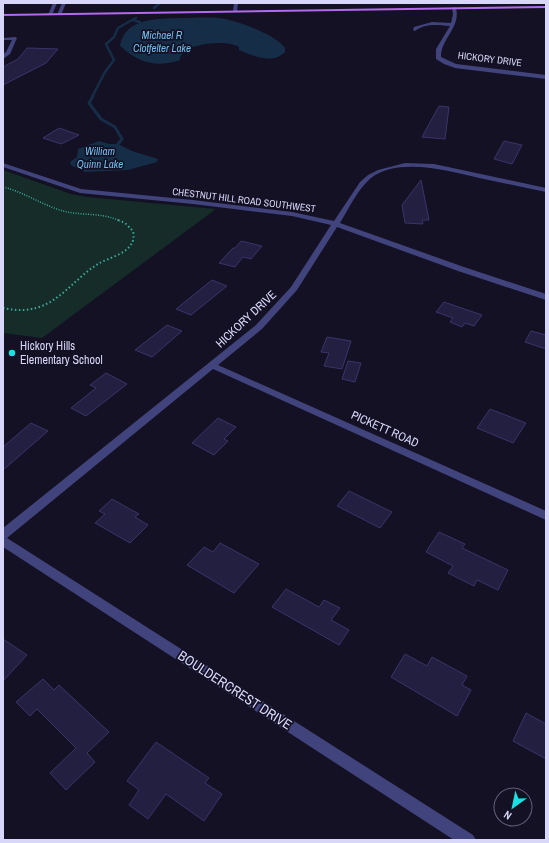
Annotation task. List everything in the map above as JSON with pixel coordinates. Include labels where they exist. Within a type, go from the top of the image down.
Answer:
[{"type":"main road","points":[[3,15],[546,6]]},
{"type":"street","points":[[50,14],[55,3]]},
{"type":"street","points":[[59,14],[64,3]]},
{"type":"street","points":[[235,11],[236,3]]},
{"type":"street","name":"HICKORY DRIVE","points":[[454,8],[455,13],[450,34],[439,49],[438,58],[446,63],[546,77]]},
{"type":"street","points":[[415,30],[416,27],[432,23],[453,24]]},
{"type":"street","points":[[3,38],[15,38],[8,53],[3,58]]},
{"type":"street","name":"CHESTNUT HILL ROAD SOUTHWEST","points":[[3,164],[80,191],[193,202],[292,214],[336,224],[461,269],[546,297]]},
{"type":"street","name":"HICKORY DRIVE","points":[[3,535],[213,366],[259,327],[278,308],[294,288],[362,182],[370,176],[380,171],[404,164],[450,168],[546,190]]},
{"type":"street","name":"PICKETT ROAD","points":[[213,366],[546,516]]},
{"type":"street","name":"BOULDERCREST DRIVE","points":[[3,540],[468,840]]},
{"type":"path","points":[[3,187],[20,192],[63,211],[122,220],[132,229],[134,233],[129,247],[86,272],[53,301],[40,307],[24,311],[13,311],[3,308]]},
{"type":"green space","points":[[3,170],[71,194],[87,197],[216,209],[42,338],[3,333]]},
{"type":"water","name":"Michael R Clotfelter Lake","points":[[162,19],[226,19],[255,28],[280,43],[285,48],[285,52],[280,56],[269,59],[251,55],[239,50],[239,47],[234,45],[213,43],[184,51],[180,57],[180,60],[163,64],[155,64],[141,60],[120,46],[123,37],[128,30],[135,25],[144,22]]},
{"type":"water","name":"William Quinn Lake","points":[[99,141],[109,144],[118,144],[132,151],[158,159],[157,162],[128,170],[85,172],[71,165],[70,162],[77,157],[78,149]]},
{"type":"building","points":[[27,48],[58,49],[46,63],[3,85],[3,67],[18,59]]},
{"type":"building","points":[[439,106],[449,107],[445,139],[422,137]]},
{"type":"building","points":[[59,128],[79,135],[61,144],[43,138]]},
{"type":"building","points":[[504,141],[522,145],[512,164],[494,159]]},
{"type":"building","points":[[421,180],[429,220],[422,220],[423,224],[405,223],[402,205]]},
{"type":"building","points":[[241,241],[262,246],[251,259],[243,257],[235,267],[219,263],[233,248],[235,248]]},
{"type":"building","points":[[212,280],[227,286],[191,315],[176,309]]},
{"type":"building","points":[[444,302],[482,315],[474,326],[465,323],[462,327],[450,322],[453,318],[436,312]]},
{"type":"building","points":[[167,325],[182,331],[152,357],[135,350]]},
{"type":"building","points":[[531,331],[546,335],[546,349],[525,342]]},
{"type":"building","points":[[327,337],[351,341],[342,369],[324,366],[329,353],[321,352]]},
{"type":"building","points":[[348,361],[361,363],[355,382],[342,379]]},
{"type":"building","points":[[106,373],[127,384],[86,416],[71,408],[96,388],[90,385]]},
{"type":"building","points":[[490,409],[526,423],[513,443],[477,428]]},
{"type":"building","points":[[218,418],[236,427],[224,439],[228,441],[214,455],[192,443]]},
{"type":"building","points":[[31,423],[48,431],[3,470],[3,447]]},
{"type":"building","points":[[349,491],[392,512],[380,528],[337,506]]},
{"type":"building","points":[[112,499],[139,514],[135,517],[148,525],[130,543],[95,523],[105,514],[99,511]]},
{"type":"building","points":[[439,532],[465,544],[462,548],[508,570],[498,590],[477,580],[474,586],[448,573],[453,566],[426,552]]},
{"type":"building","points":[[220,543],[259,564],[234,593],[187,565],[204,547],[213,552]]},
{"type":"building","points":[[286,589],[319,607],[324,600],[340,608],[331,620],[349,630],[339,645],[272,607]]},
{"type":"building","points":[[3,639],[27,655],[3,681]]},
{"type":"building","points":[[405,654],[427,666],[432,657],[467,676],[462,685],[471,690],[457,716],[391,677]]},
{"type":"building","points":[[43,679],[54,690],[59,685],[109,732],[87,753],[95,762],[66,790],[50,773],[76,748],[37,709],[30,716],[16,702]]},
{"type":"building","points":[[526,713],[546,724],[546,759],[513,741]]},
{"type":"building","points":[[156,742],[209,778],[205,783],[222,794],[204,821],[166,794],[148,819],[129,805],[139,790],[127,781]]},
{"type":"waterway","points":[[154,8],[160,3]]},
{"type":"waterway","points":[[132,20],[136,18]]},
{"type":"waterway","points":[[92,97],[105,72],[114,60],[106,44],[114,37],[118,28],[132,20]]},
{"type":"waterway","points":[[132,20],[140,22]]},
{"type":"waterway","points":[[93,96],[89,103],[101,119],[115,127],[122,139],[118,144]]},
{"type":"place","name":"Hickory Hills Elementary School","points":[[12,353]]}]
